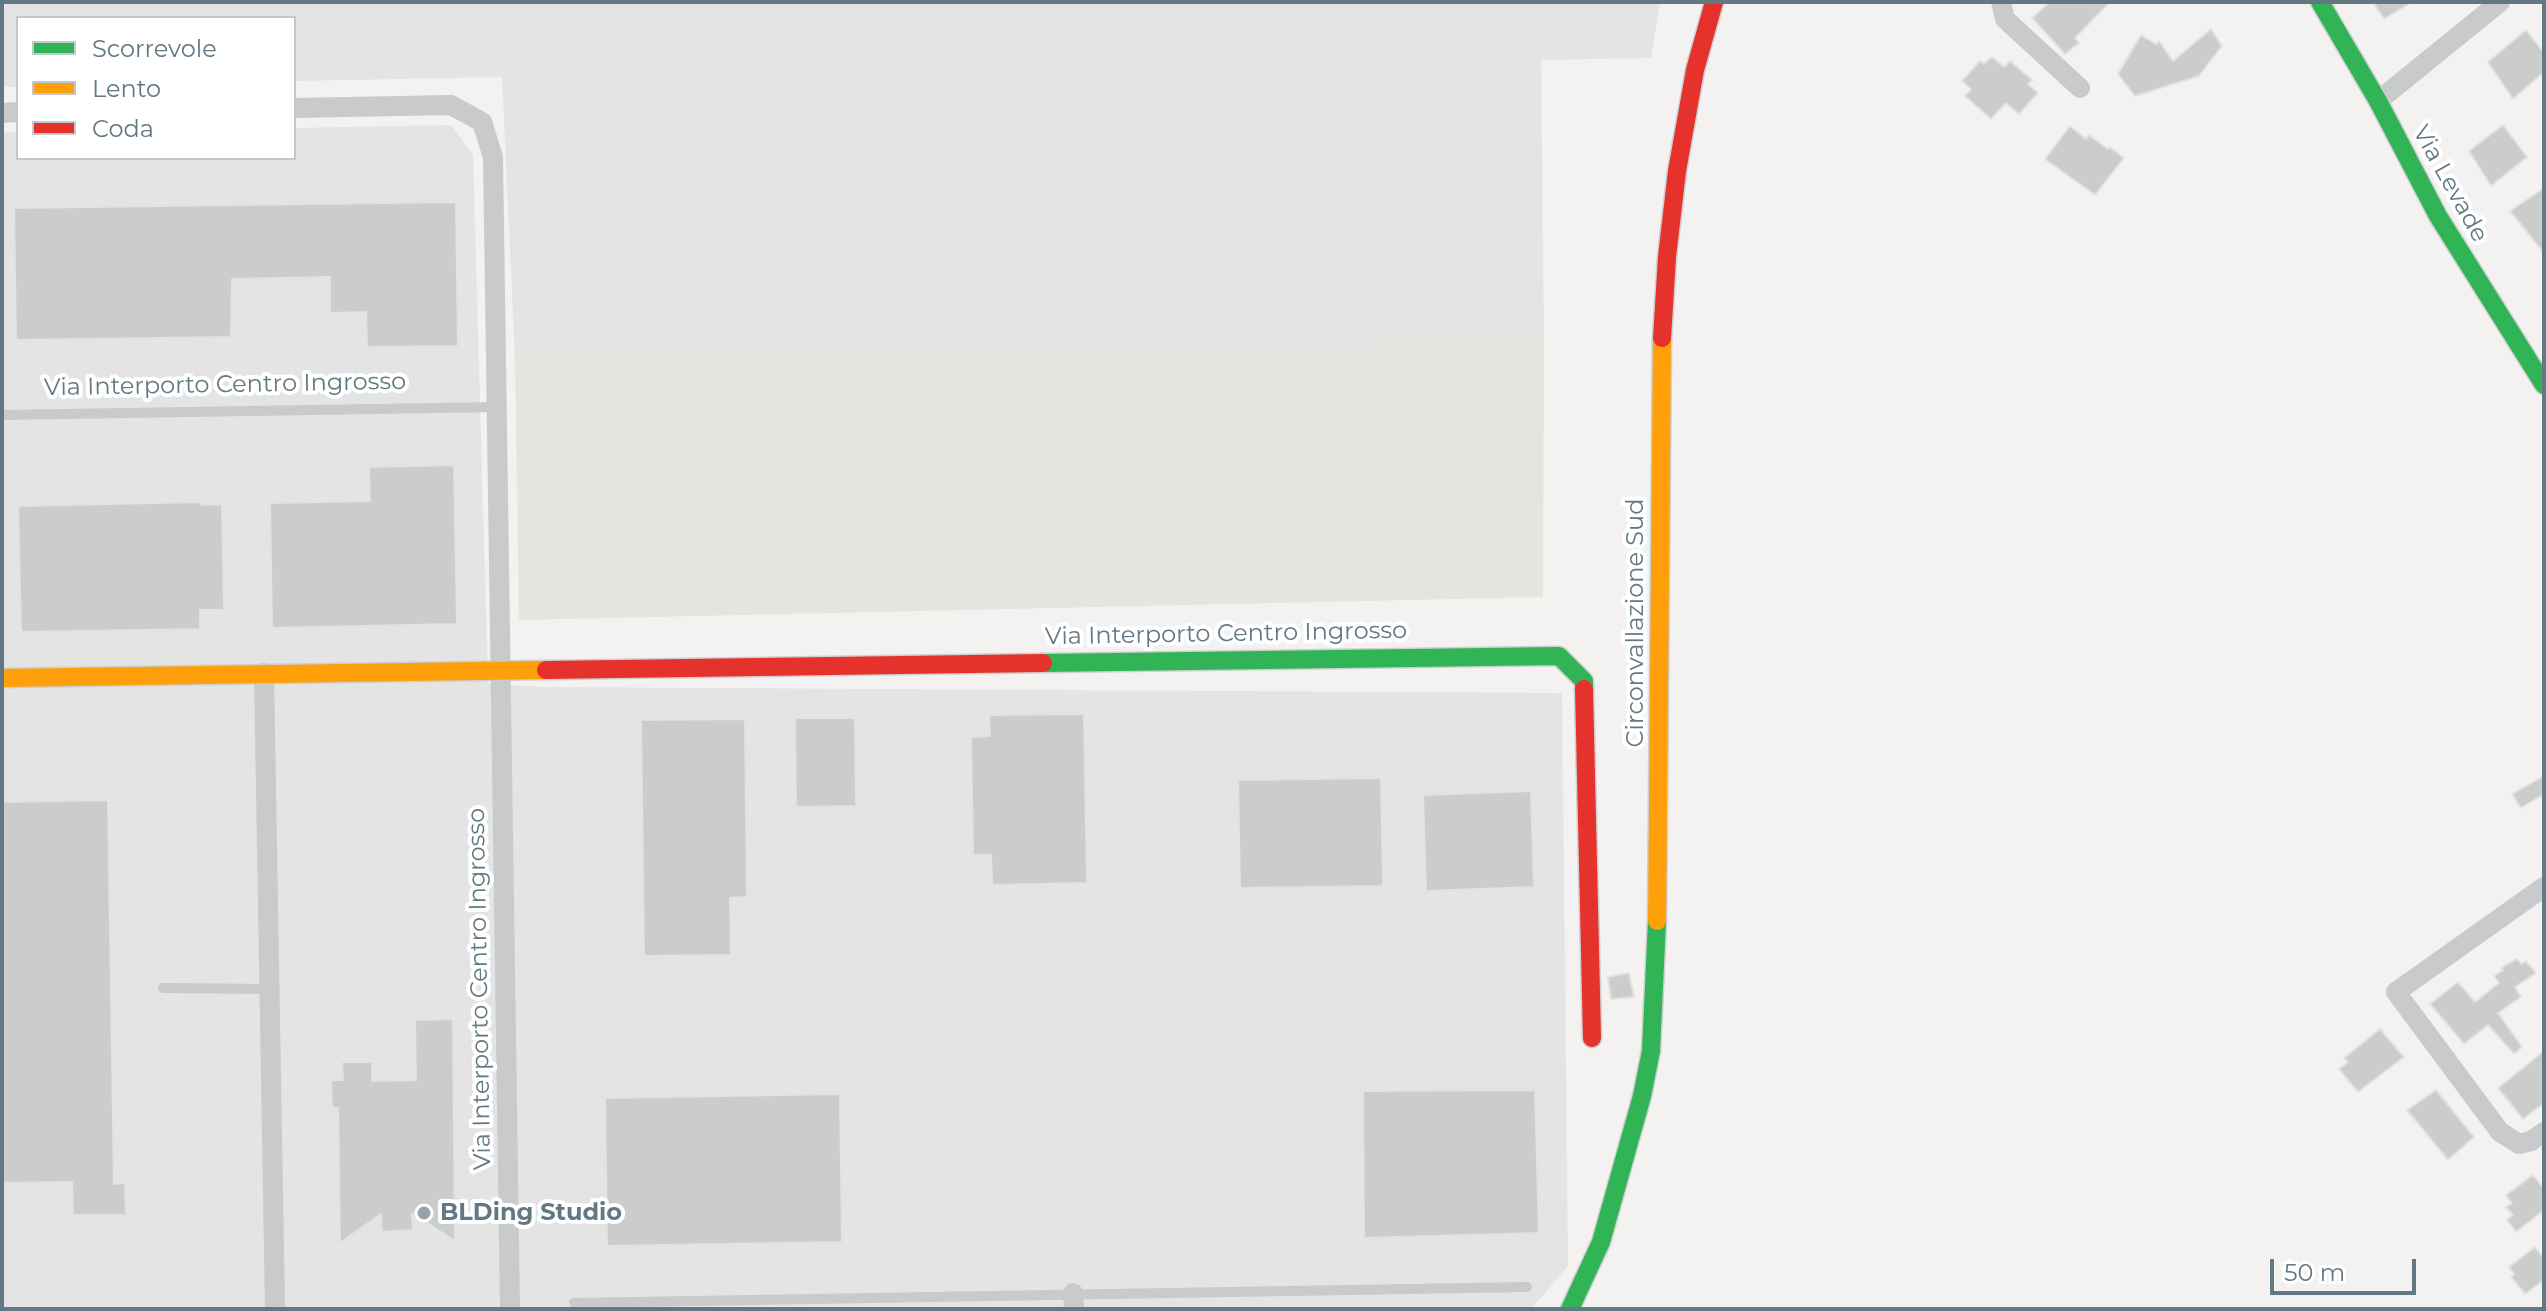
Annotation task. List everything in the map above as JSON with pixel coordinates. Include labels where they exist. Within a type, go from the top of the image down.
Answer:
[{"type":"street","name":"Circonvallazione Sud","points":[[1601,1242],[1642,1096],[1655,1012],[1661,351],[1677,171],[1695,70],[1714,2]]},
{"type":"street","points":[[2001,2],[2005,19],[2080,88]]},
{"type":"street","name":"Via Levade","points":[[2320,2],[2378,101],[2438,216],[2544,385]]},
{"type":"street","points":[[2378,101],[2500,2]]},
{"type":"street","name":"Via Interporto Centro Ingrosso","points":[[296,108],[451,105],[482,122],[493,157],[510,1309]]},
{"type":"street","name":"Via Interporto Centro Ingrosso","points":[[2,678],[1559,656],[1584,681],[1592,1038]]},
{"type":"street","points":[[264,673],[275,1309]]},
{"type":"street","points":[[2544,887],[2396,992],[2500,1132],[2519,1144],[2531,1141],[2544,1132]]},
{"type":"street","points":[[1570,1309],[1601,1242]]},
{"type":"street","points":[[1590,1309],[1601,1242]]},
{"type":"lane","name":"Via Interporto Centro Ingrosso","points":[[2,415],[498,407]]},
{"type":"lane","points":[[163,988],[270,989]]},
{"type":"lane","points":[[574,1303],[1074,1301],[1527,1287]]},
{"type":"shaded area","points":[[2,2],[1660,2],[1651,58],[1541,60],[1544,342],[515,359],[502,77],[296,81],[296,16],[16,16],[16,87],[2,87]]},
{"type":"shaded area","points":[[451,125],[473,155],[488,683],[539,687],[1562,693],[1568,1266],[1531,1309],[2,1309],[2,132],[16,132],[16,160],[296,160],[296,128]]},
{"type":"shaded area","points":[[1544,342],[1543,597],[519,620],[515,359]]},
{"type":"building","points":[[2050,2],[2110,2],[2075,38],[2079,43],[2065,54],[2032,18]]},
{"type":"building","points":[[2373,2],[2412,2],[2384,19]]},
{"type":"building","points":[[2211,29],[2222,46],[2199,76],[2135,96],[2118,74],[2141,35],[2156,44],[2159,41],[2173,61]]},
{"type":"building","points":[[2526,30],[2544,53],[2544,72],[2513,99],[2488,62]]},
{"type":"building","points":[[1992,57],[2004,67],[2010,61],[2032,80],[2028,84],[2038,93],[2019,114],[2006,103],[1991,119],[1965,96],[1971,89],[1962,81],[1980,61],[1984,64]]},
{"type":"building","points":[[2503,125],[2527,157],[2491,186],[2469,151]]},
{"type":"building","points":[[2070,126],[2086,139],[2089,135],[2124,158],[2095,195],[2045,159]]},
{"type":"building","points":[[2544,188],[2544,253],[2510,211]]},
{"type":"building","points":[[456,202],[458,346],[367,347],[366,312],[330,313],[330,277],[232,279],[231,337],[16,340],[14,208]]},
{"type":"building","points":[[454,465],[457,624],[272,628],[270,503],[370,501],[369,467]]},
{"type":"building","points":[[201,502],[201,505],[222,504],[224,610],[200,610],[200,629],[21,632],[18,506]]},
{"type":"building","points":[[1084,714],[1087,883],[992,885],[991,855],[973,855],[971,737],[990,736],[989,715]]},
{"type":"building","points":[[795,718],[855,718],[856,806],[796,807]]},
{"type":"building","points":[[745,719],[747,897],[730,898],[731,955],[644,956],[641,720]]},
{"type":"building","points":[[2544,776],[2544,794],[2521,808],[2512,794]]},
{"type":"building","points":[[1381,778],[1383,886],[1240,888],[1238,780]]},
{"type":"building","points":[[1531,791],[1534,887],[1426,891],[1423,795]]},
{"type":"building","points":[[108,800],[114,1184],[125,1183],[126,1215],[73,1215],[72,1182],[2,1183],[2,802]]},
{"type":"building","points":[[2517,959],[2521,964],[2526,961],[2536,973],[2515,987],[2521,997],[2498,1013],[2522,1047],[2514,1054],[2488,1025],[2464,1044],[2430,1004],[2458,982],[2475,1002],[2499,983],[2494,976],[2503,970],[2501,968]]},
{"type":"building","points":[[1629,973],[1634,997],[1611,999],[1608,977]]},
{"type":"building","points":[[453,1019],[455,1241],[412,1213],[413,1230],[382,1232],[381,1214],[340,1243],[338,1108],[332,1108],[331,1080],[343,1080],[342,1062],[372,1062],[372,1081],[416,1080],[415,1020]]},
{"type":"building","points":[[2380,1029],[2404,1057],[2358,1092],[2339,1069],[2348,1062],[2344,1058]]},
{"type":"building","points":[[2544,1051],[2544,1103],[2523,1119],[2498,1088]]},
{"type":"building","points":[[1535,1090],[1539,1233],[1364,1238],[1363,1091]]},
{"type":"building","points":[[2436,1090],[2474,1137],[2448,1160],[2407,1110]]},
{"type":"building","points":[[840,1094],[842,1242],[607,1246],[605,1098]]},
{"type":"building","points":[[2533,1175],[2544,1189],[2544,1210],[2516,1232],[2507,1220],[2513,1215],[2506,1207],[2512,1203],[2506,1195]]},
{"type":"building","points":[[2535,1247],[2544,1259],[2544,1280],[2525,1294],[2511,1277],[2514,1274],[2509,1267]]},
{"type":"traffic: fast","points":[[2320,2],[2378,101],[2438,216],[2544,385]]},
{"type":"traffic: fast","points":[[1043,663],[1559,656],[1584,681],[1584,689]]},
{"type":"traffic: fast","points":[[1570,1309],[1601,1242],[1642,1096],[1651,1051],[1657,921]]},
{"type":"traffic: slow","points":[[1657,921],[1662,338]]},
{"type":"traffic: slow","points":[[2,678],[546,670]]},
{"type":"traffic: jam","points":[[1662,338],[1677,171],[1695,70],[1714,2]]},
{"type":"traffic: jam","points":[[546,670],[1043,663]]},
{"type":"traffic: jam","points":[[1584,689],[1592,1038]]},
{"type":"place","name":"BLDing Studio","points":[[424,1213]]}]
